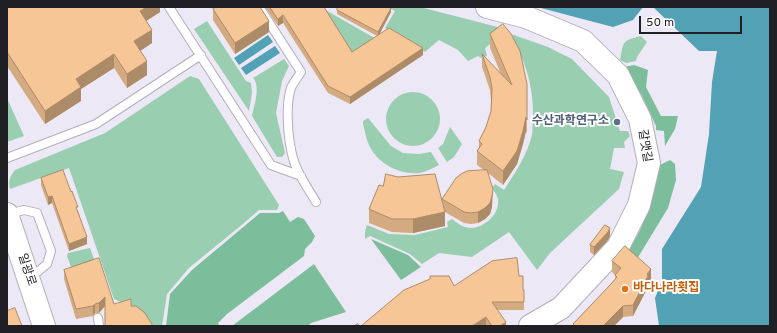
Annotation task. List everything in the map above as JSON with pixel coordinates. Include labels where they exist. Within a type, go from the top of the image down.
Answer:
[{"type":"street","name":"갈맷길","points":[[487,7],[526,17],[583,40],[618,75],[640,119],[649,163],[639,206],[618,247],[560,308],[530,326]]},
{"type":"street","name":"일광로","points":[[7,214],[44,326]]},
{"type":"lane","points":[[170,7],[271,165],[301,176]]},
{"type":"lane","points":[[259,7],[301,72],[291,88],[288,112],[289,136],[293,159],[316,202]]},
{"type":"lane","points":[[7,158],[96,124],[201,56]]},
{"type":"lane","points":[[7,214],[24,210],[37,213],[51,251],[47,264],[29,279]]},
{"type":"green space","points":[[387,7],[420,7],[509,30],[485,48],[487,56],[481,58],[478,56],[468,61],[458,50],[439,40],[425,52],[385,28],[395,11]]},
{"type":"green space","points":[[322,8],[378,40],[353,54]]},
{"type":"green space","points":[[207,21],[246,81],[251,83],[252,93],[249,111],[194,29]]},
{"type":"green space","points":[[511,34],[548,47],[572,59],[609,97],[620,131],[628,131],[630,136],[624,142],[625,148],[614,148],[610,169],[624,172],[619,189],[550,253],[537,270],[509,232],[472,257],[439,253],[422,264],[410,254],[370,236],[365,239],[367,225],[389,234],[415,235],[448,227],[447,222],[452,219],[469,228],[477,227],[491,219],[494,215],[497,210],[498,199],[492,188],[495,184],[504,190],[524,157],[532,133],[533,108],[528,76],[521,55]]},
{"type":"green space","points":[[641,36],[647,42],[636,61],[626,63],[620,60],[625,42]]},
{"type":"green space","points":[[284,59],[289,66],[282,81],[276,113],[285,153],[282,157],[277,157],[252,116],[257,91],[253,78]]},
{"type":"green space","points":[[634,65],[648,70],[646,87],[661,116],[678,116],[675,129],[665,146],[664,131],[656,130],[656,126],[641,94],[624,67]]},
{"type":"green space","points":[[190,76],[199,79],[279,205],[277,210],[259,210],[189,268],[167,294],[162,326],[152,326],[132,307],[114,299],[69,168],[10,189],[9,181],[15,170],[105,133]]},
{"type":"green space","points":[[413,92],[423,94],[432,100],[438,109],[440,119],[438,129],[432,138],[423,144],[413,146],[403,144],[394,138],[388,129],[386,119],[388,109],[394,100],[403,94]]},
{"type":"green space","points":[[7,98],[24,136],[7,142]]},
{"type":"green space","points":[[368,118],[391,146],[403,153],[419,154],[431,152],[439,165],[424,172],[411,173],[396,170],[383,162],[377,157],[367,140],[363,121]]},
{"type":"green space","points":[[450,127],[462,144],[454,157],[447,162],[438,148],[443,144]]},
{"type":"green space","points":[[670,160],[675,164],[676,180],[668,208],[637,259],[627,251],[639,232],[647,211],[656,167]]},
{"type":"green space","points":[[283,211],[290,222],[298,217],[304,219],[315,236],[312,242],[305,249],[304,256],[227,314],[218,323],[219,326],[166,326],[170,294],[192,270],[260,213],[279,213]]},
{"type":"green space","points":[[371,239],[408,255],[421,267],[401,280]]},
{"type":"green space","points":[[90,248],[97,267],[74,275],[67,256],[68,253]]},
{"type":"green space","points":[[314,264],[346,312],[311,323],[308,326],[232,326]]},
{"type":"water","points":[[537,7],[643,7],[633,20],[613,27]]},
{"type":"water","points":[[653,7],[770,7],[770,326],[659,326],[655,298],[662,281],[662,249],[701,187],[709,134],[712,82],[717,51],[699,51]]},
{"type":"water","points":[[268,35],[273,42],[239,65],[234,58]]},
{"type":"water","points":[[275,46],[280,53],[246,75],[241,68]]},
{"type":"building","points":[[7,7],[147,7],[140,11],[152,30],[134,41],[147,61],[127,74],[114,54],[76,79],[81,87],[45,111],[7,52]]},
{"type":"building","points":[[217,7],[260,7],[269,21],[235,43],[213,9]]},
{"type":"building","points":[[270,7],[324,7],[352,52],[389,28],[423,48],[350,97],[328,86],[283,15],[278,19]]},
{"type":"building","points":[[338,7],[391,8],[378,32],[337,10]]},
{"type":"building","points":[[503,24],[511,34],[520,51],[527,84],[527,120],[526,117],[517,151],[503,171],[477,151],[482,144],[479,141],[486,127],[491,111],[492,89],[490,77],[482,54],[512,85],[490,34]]},
{"type":"building","points":[[63,170],[78,207],[76,207],[87,237],[69,244],[52,196],[48,197],[41,178]]},
{"type":"building","points":[[487,170],[493,189],[490,203],[485,208],[478,212],[464,212],[442,199],[456,178],[461,174],[467,171]]},
{"type":"building","points":[[386,174],[398,177],[435,174],[445,212],[413,219],[392,219],[369,209],[379,185],[383,186]]},
{"type":"building","points":[[605,225],[610,228],[608,232],[594,247],[590,245]]},
{"type":"building","points":[[625,246],[651,269],[647,274],[648,276],[633,305],[623,306],[603,326],[575,326],[573,324],[617,277],[615,275],[621,268],[612,261]]},
{"type":"building","points":[[99,258],[114,304],[131,299],[131,306],[136,306],[145,313],[153,326],[105,326],[105,297],[93,306],[76,309],[64,270]]},
{"type":"building","points":[[517,258],[519,276],[523,276],[524,302],[492,302],[506,322],[500,326],[492,326],[486,317],[472,326],[361,326],[404,290],[430,279],[430,276],[449,276],[454,286],[492,261]]},
{"type":"building","points":[[15,308],[22,326],[7,326],[7,311]]},
{"type":"place","name":"수산과학연구소","points":[[617,122]]},
{"type":"place","name":"바다나라횟집","points":[[625,289]]}]
